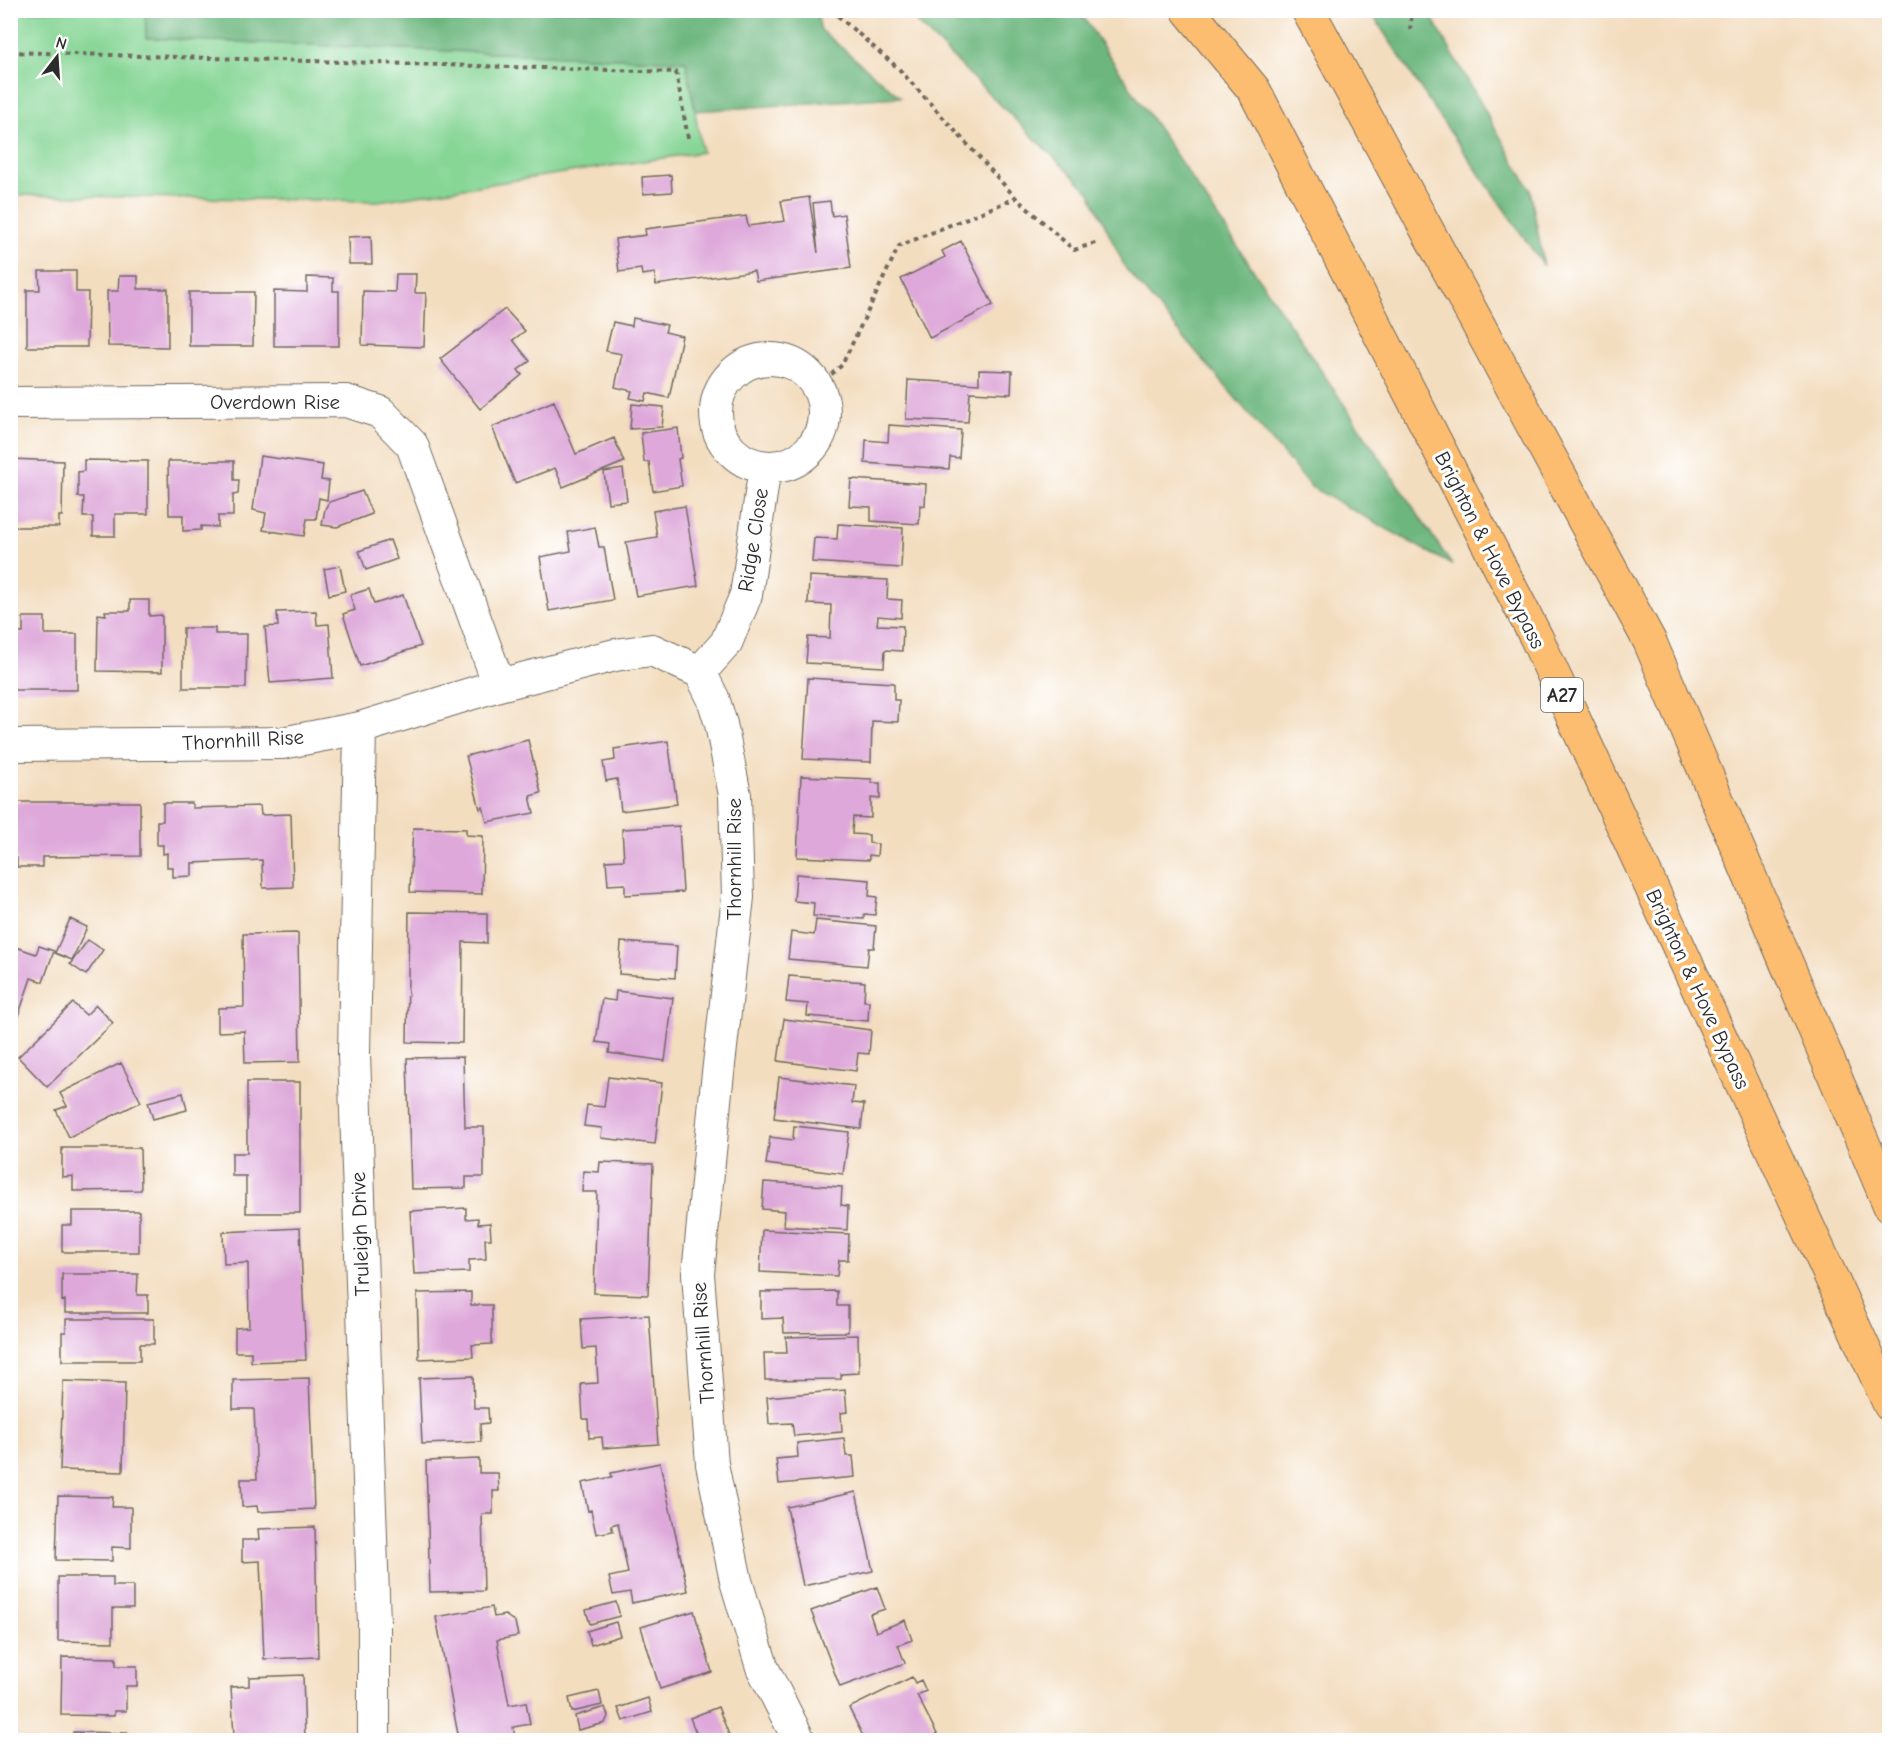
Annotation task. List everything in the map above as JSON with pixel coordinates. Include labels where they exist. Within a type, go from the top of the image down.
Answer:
[{"type":"highway","name":"Brighton & Hove Bypass","points":[[1188,10],[1254,90],[1537,639],[1890,1405]]},
{"type":"highway","points":[[1308,10],[1650,642],[1890,1206]]},
{"type":"street","name":"Ridge Close","points":[[772,358],[790,362],[807,372],[818,386],[824,402],[825,419],[820,436],[811,449],[798,460],[782,466],[765,467],[747,462],[732,451],[721,436],[716,418],[717,400],[725,383],[738,369],[754,361],[772,358]]},
{"type":"street","name":"Overdown Rise","points":[[10,403],[346,401],[381,412],[412,446],[499,685]]},
{"type":"street","name":"Ridge Close","points":[[700,672],[726,643],[746,595],[765,467]]},
{"type":"street","name":"Thornhill Rise","points":[[10,745],[282,743],[360,728],[499,685],[615,655],[652,650],[700,672],[713,698],[718,715],[735,795],[738,897],[714,1102],[698,1274],[712,1464],[736,1581],[762,1666],[799,1740]]},
{"type":"street","name":"Truleigh Drive","points":[[360,728],[354,1054],[374,1611],[374,1740]]},
{"type":"path","points":[[831,10],[898,69],[1016,198],[1074,250],[1098,242]]},
{"type":"path","points":[[1410,30],[1412,10]]},
{"type":"path","points":[[10,52],[676,72],[688,138]]},
{"type":"path","points":[[818,386],[842,365],[899,246],[1016,198]]},
{"type":"green space","points":[[11,11],[145,11],[147,38],[686,61],[702,152],[378,201],[11,195]]},
{"type":"green space","points":[[145,11],[816,11],[821,30],[900,97],[695,111],[686,61],[146,38]]},
{"type":"green space","points":[[905,11],[1079,11],[1452,565],[1311,487],[1126,269],[1090,193]]},
{"type":"green space","points":[[1370,11],[1428,11],[1530,189],[1544,266],[1439,116]]},
{"type":"building","points":[[671,175],[672,192],[643,194],[642,177]]},
{"type":"building","points":[[809,197],[818,253],[813,203],[830,201],[832,216],[844,214],[851,268],[756,281],[754,271],[656,285],[655,273],[642,275],[641,269],[619,272],[615,239],[646,235],[645,229],[746,216],[748,226],[785,221],[781,201]]},
{"type":"building","points":[[371,236],[372,264],[349,264],[348,237]]},
{"type":"building","points":[[961,241],[993,305],[930,338],[901,279],[945,257],[942,251]]},
{"type":"building","points":[[39,271],[76,271],[76,292],[88,292],[87,347],[27,347],[27,290],[40,290]]},
{"type":"building","points":[[396,274],[416,274],[415,293],[426,293],[424,347],[362,345],[363,291],[395,292]]},
{"type":"building","points":[[119,276],[138,276],[138,289],[168,289],[168,347],[108,346],[107,291],[118,291]]},
{"type":"building","points":[[307,277],[333,278],[333,291],[339,291],[339,346],[274,346],[274,291],[307,292]]},
{"type":"building","points":[[189,292],[254,292],[253,346],[189,346]]},
{"type":"building","points":[[505,309],[525,331],[513,340],[530,361],[518,370],[522,375],[480,409],[440,359]]},
{"type":"building","points":[[633,318],[667,325],[665,332],[682,336],[669,398],[647,393],[645,401],[630,398],[632,391],[615,387],[622,354],[606,351],[613,322],[632,326]]},
{"type":"building","points":[[979,370],[1012,371],[1011,394],[970,392],[968,422],[906,419],[908,380],[979,384]]},
{"type":"building","points":[[554,401],[576,454],[614,438],[624,462],[563,487],[555,468],[515,483],[492,427]]},
{"type":"building","points":[[632,404],[664,407],[662,427],[630,429]]},
{"type":"building","points":[[889,425],[961,430],[959,458],[950,457],[949,469],[865,463],[866,440],[888,442]]},
{"type":"building","points":[[678,428],[681,458],[678,459],[682,486],[653,491],[649,462],[644,462],[641,433]]},
{"type":"building","points":[[260,456],[323,465],[321,480],[329,481],[327,500],[319,498],[316,519],[307,519],[304,536],[263,530],[266,513],[253,510]]},
{"type":"building","points":[[10,459],[63,461],[62,516],[59,516],[59,527],[10,527]]},
{"type":"building","points":[[84,460],[148,461],[148,514],[115,514],[115,536],[93,536],[93,517],[83,517],[84,497],[78,497],[78,472],[84,471]]},
{"type":"building","points":[[168,461],[234,461],[234,480],[239,480],[238,494],[233,495],[233,516],[218,516],[218,527],[201,526],[201,530],[183,531],[183,515],[169,515]]},
{"type":"building","points":[[623,469],[627,501],[608,503],[604,472]]},
{"type":"building","points":[[851,479],[926,484],[925,506],[920,505],[919,524],[871,521],[871,507],[849,506]]},
{"type":"building","points":[[362,491],[372,514],[337,527],[322,525],[329,502]]},
{"type":"building","points":[[685,506],[698,586],[636,596],[626,542],[657,537],[653,511]]},
{"type":"building","points":[[838,524],[903,528],[901,568],[812,562],[814,538],[837,539]]},
{"type":"building","points":[[595,527],[599,547],[604,547],[613,600],[549,611],[540,557],[571,551],[568,532]]},
{"type":"building","points":[[390,540],[397,559],[366,570],[359,551]]},
{"type":"building","points":[[340,566],[345,591],[329,595],[324,569]]},
{"type":"building","points":[[809,576],[888,580],[887,599],[902,600],[901,618],[878,616],[877,625],[903,626],[902,651],[885,650],[884,667],[806,663],[808,637],[830,638],[831,605],[808,604]]},
{"type":"building","points":[[369,589],[374,604],[403,595],[421,646],[360,666],[343,614],[355,610],[350,595]]},
{"type":"building","points":[[130,600],[149,600],[149,616],[162,615],[162,672],[97,671],[98,614],[106,615],[105,611],[130,611]]},
{"type":"building","points":[[316,611],[317,625],[329,624],[333,678],[270,683],[265,627],[278,626],[277,612]]},
{"type":"building","points":[[23,617],[45,617],[45,634],[77,634],[77,690],[12,690],[12,633],[23,633]]},
{"type":"building","points":[[183,628],[215,628],[215,634],[247,634],[246,688],[183,688]]},
{"type":"building","points":[[808,678],[894,683],[894,700],[899,700],[898,722],[872,721],[871,762],[803,759]]},
{"type":"building","points":[[528,740],[541,793],[530,796],[534,813],[487,822],[483,807],[480,809],[466,756]]},
{"type":"building","points":[[668,741],[677,804],[621,811],[617,779],[606,781],[603,762],[615,760],[614,749]]},
{"type":"building","points":[[801,776],[872,779],[872,783],[880,783],[880,799],[871,798],[871,818],[853,817],[852,834],[869,835],[869,843],[878,844],[877,856],[869,855],[869,860],[797,857]]},
{"type":"building","points":[[12,802],[140,802],[140,856],[42,857],[42,867],[17,867],[17,858],[11,859]]},
{"type":"building","points":[[163,803],[192,803],[192,808],[260,806],[261,815],[291,814],[293,887],[263,888],[262,860],[192,863],[192,876],[173,877],[173,867],[167,867],[167,853],[163,854],[163,845],[157,845],[157,821],[163,821]]},
{"type":"building","points":[[679,826],[683,892],[625,895],[625,884],[608,885],[606,861],[624,860],[622,829]]},
{"type":"building","points":[[413,828],[466,829],[466,835],[483,836],[482,894],[410,892]]},
{"type":"building","points":[[796,874],[870,880],[869,896],[877,897],[875,915],[864,914],[864,919],[813,916],[814,903],[794,901]]},
{"type":"building","points":[[409,912],[487,913],[487,943],[463,942],[462,1043],[407,1042]]},
{"type":"building","points":[[70,919],[87,927],[72,960],[55,953]]},
{"type":"building","points":[[816,920],[876,926],[874,948],[869,948],[867,966],[788,959],[791,932],[814,935]]},
{"type":"building","points":[[298,933],[300,1062],[245,1063],[244,1031],[218,1032],[218,1008],[244,1007],[243,934]]},
{"type":"building","points":[[88,940],[103,950],[86,975],[70,964]]},
{"type":"building","points":[[621,942],[677,946],[675,978],[619,974]]},
{"type":"building","points":[[10,945],[36,954],[39,946],[54,951],[43,982],[31,978],[11,1038]]},
{"type":"building","points":[[789,976],[865,982],[864,1001],[869,1001],[868,1021],[807,1016],[808,1004],[786,1002]]},
{"type":"building","points":[[616,991],[673,998],[665,1061],[609,1053],[610,1044],[596,1042],[602,999],[615,1001]]},
{"type":"building","points":[[73,1003],[86,1015],[96,1005],[113,1023],[47,1087],[18,1057]]},
{"type":"building","points":[[784,1019],[871,1030],[869,1054],[858,1053],[856,1071],[778,1061]]},
{"type":"building","points":[[463,1057],[465,1127],[484,1127],[484,1177],[466,1177],[466,1188],[411,1189],[407,1058]]},
{"type":"building","points":[[121,1063],[141,1102],[69,1137],[56,1110],[67,1106],[60,1093]]},
{"type":"building","points":[[608,1077],[662,1083],[655,1144],[601,1138],[602,1128],[584,1126],[587,1105],[604,1107]]},
{"type":"building","points":[[779,1077],[854,1086],[852,1103],[864,1104],[861,1129],[774,1118]]},
{"type":"building","points":[[247,1082],[300,1082],[300,1213],[246,1213],[246,1176],[232,1176],[232,1153],[247,1153]]},
{"type":"building","points":[[183,1093],[187,1110],[153,1119],[148,1102]]},
{"type":"building","points":[[794,1126],[849,1132],[843,1174],[766,1164],[770,1137],[793,1140]]},
{"type":"building","points":[[62,1148],[140,1148],[141,1190],[73,1191],[73,1176],[62,1177]]},
{"type":"building","points":[[600,1162],[653,1164],[648,1295],[594,1293],[597,1192],[582,1192],[583,1171],[599,1172]]},
{"type":"building","points":[[764,1182],[842,1187],[841,1205],[848,1206],[847,1230],[784,1226],[785,1211],[762,1209]]},
{"type":"building","points":[[466,1208],[466,1219],[478,1218],[478,1224],[490,1223],[491,1239],[485,1239],[486,1259],[469,1260],[469,1272],[414,1274],[410,1211]]},
{"type":"building","points":[[72,1211],[139,1211],[139,1252],[62,1252],[62,1225],[72,1225]]},
{"type":"building","points":[[300,1228],[306,1360],[251,1362],[251,1352],[235,1352],[235,1328],[249,1327],[248,1263],[224,1264],[223,1232]]},
{"type":"building","points":[[762,1230],[849,1234],[848,1260],[839,1260],[837,1276],[760,1272]]},
{"type":"building","points":[[62,1274],[138,1274],[137,1295],[148,1295],[148,1313],[65,1313],[65,1300],[62,1301]]},
{"type":"building","points":[[837,1291],[837,1306],[848,1306],[848,1332],[784,1333],[783,1318],[761,1319],[761,1292]]},
{"type":"building","points":[[471,1292],[471,1305],[492,1305],[492,1344],[472,1345],[473,1357],[419,1359],[417,1293]]},
{"type":"building","points":[[649,1315],[658,1444],[603,1448],[602,1437],[589,1438],[588,1419],[583,1419],[581,1384],[598,1383],[596,1348],[583,1349],[581,1319]]},
{"type":"building","points":[[66,1319],[154,1319],[154,1344],[140,1344],[140,1361],[62,1361],[62,1332],[66,1332]]},
{"type":"building","points":[[858,1335],[859,1373],[841,1374],[841,1379],[765,1380],[764,1353],[787,1353],[786,1337]]},
{"type":"building","points":[[473,1376],[474,1408],[488,1408],[489,1423],[480,1424],[481,1442],[422,1444],[419,1378]]},
{"type":"building","points":[[309,1378],[314,1509],[258,1512],[257,1506],[242,1507],[241,1479],[257,1479],[254,1409],[233,1409],[233,1380]]},
{"type":"building","points":[[63,1381],[125,1383],[123,1472],[60,1470]]},
{"type":"building","points":[[845,1390],[847,1412],[841,1413],[842,1432],[794,1436],[792,1423],[769,1424],[767,1397]]},
{"type":"building","points":[[844,1438],[846,1456],[853,1456],[855,1477],[779,1484],[776,1459],[798,1457],[797,1443]]},
{"type":"building","points":[[479,1459],[479,1473],[498,1473],[499,1491],[493,1491],[493,1514],[482,1514],[484,1591],[430,1592],[426,1461]]},
{"type":"building","points":[[660,1463],[688,1591],[632,1603],[630,1592],[613,1595],[609,1577],[628,1573],[618,1523],[611,1525],[613,1531],[596,1534],[582,1483],[612,1477],[611,1473]]},
{"type":"building","points":[[856,1492],[873,1571],[803,1586],[787,1507]]},
{"type":"building","points":[[58,1496],[113,1497],[112,1507],[131,1507],[131,1548],[112,1547],[112,1561],[56,1560]]},
{"type":"building","points":[[315,1527],[318,1657],[264,1659],[260,1561],[242,1562],[242,1540],[259,1540],[258,1529]]},
{"type":"building","points":[[58,1577],[113,1577],[113,1586],[133,1586],[133,1608],[113,1608],[113,1642],[58,1641]]},
{"type":"building","points":[[877,1587],[885,1609],[870,1614],[876,1632],[905,1620],[912,1640],[898,1645],[905,1663],[840,1687],[811,1611]]},
{"type":"building","points":[[616,1602],[620,1616],[590,1624],[586,1610]]},
{"type":"building","points":[[492,1607],[494,1617],[505,1615],[515,1622],[518,1636],[497,1640],[509,1705],[526,1702],[530,1724],[513,1727],[515,1737],[494,1740],[459,1740],[436,1617]]},
{"type":"building","points":[[694,1611],[712,1672],[660,1689],[641,1627]]},
{"type":"building","points":[[616,1622],[620,1636],[591,1645],[587,1631]]},
{"type":"building","points":[[62,1657],[116,1658],[116,1666],[137,1666],[137,1686],[126,1686],[126,1711],[114,1711],[114,1716],[61,1715]]},
{"type":"building","points":[[303,1675],[305,1740],[251,1740],[251,1735],[234,1736],[231,1687],[249,1686],[249,1677]]},
{"type":"building","points":[[912,1677],[915,1683],[921,1680],[926,1691],[917,1695],[940,1740],[865,1740],[849,1708]]},
{"type":"building","points":[[599,1691],[602,1705],[572,1712],[569,1698]]},
{"type":"building","points":[[648,1698],[652,1712],[623,1721],[618,1708]]},
{"type":"building","points":[[605,1707],[608,1716],[605,1723],[578,1730],[575,1716]]},
{"type":"building","points":[[718,1707],[731,1740],[699,1740],[690,1718]]},
{"type":"building","points":[[73,1732],[129,1733],[129,1740],[73,1740]]}]
